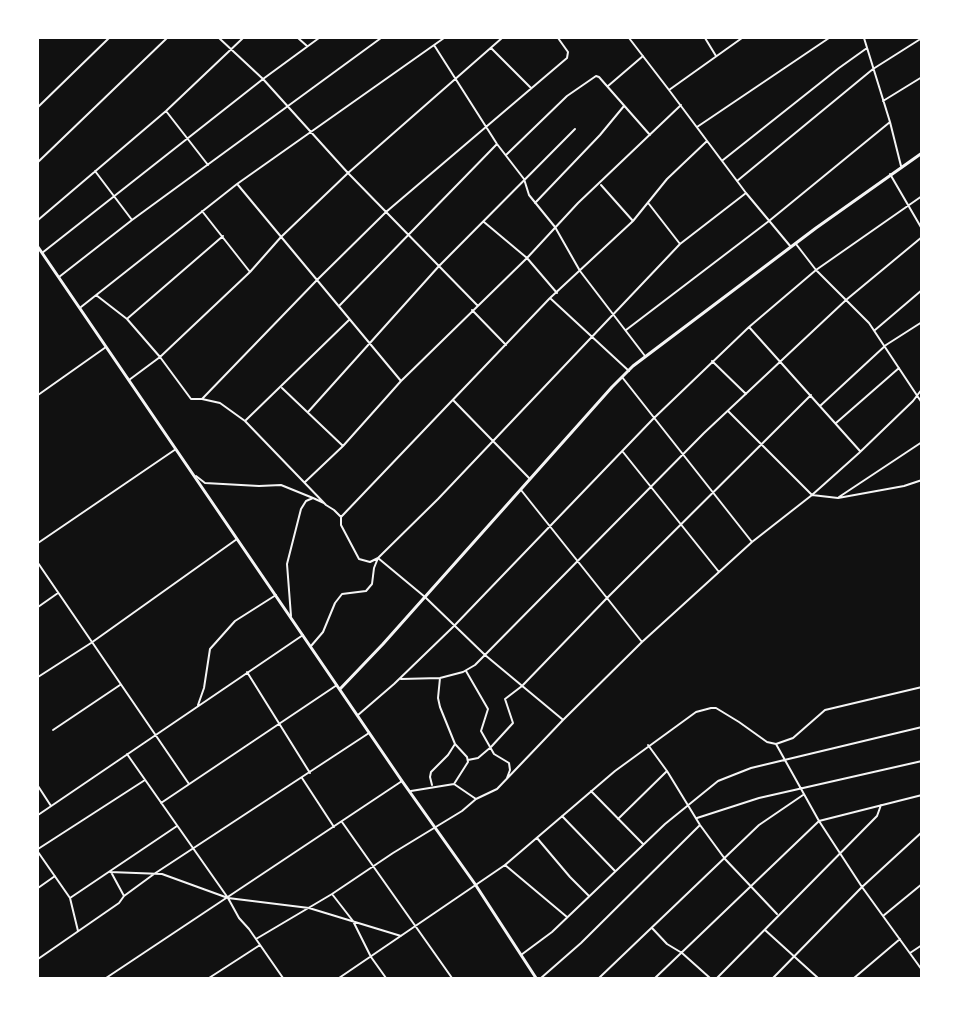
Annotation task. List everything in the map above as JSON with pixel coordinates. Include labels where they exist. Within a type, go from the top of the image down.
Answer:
[{"type":"street","points":[[38,107],[109,38]]},
{"type":"street","points":[[38,162],[167,38]]},
{"type":"street","points":[[219,38],[263,79],[348,173],[477,305]]},
{"type":"street","points":[[38,220],[166,111],[243,38]]},
{"type":"street","points":[[298,38],[307,46]]},
{"type":"street","points":[[319,38],[113,197],[39,250],[409,792],[475,884],[536,978]]},
{"type":"street","points":[[59,277],[132,220],[381,38]]},
{"type":"street","points":[[80,308],[237,184],[444,38]]},
{"type":"street","points":[[129,380],[160,357],[250,272],[281,237],[348,173],[502,38]]},
{"type":"street","points":[[202,399],[386,212],[567,58],[568,52],[558,38]]},
{"type":"street","points":[[629,38],[746,193],[791,247]]},
{"type":"street","points":[[705,38],[716,56]]},
{"type":"street","points":[[669,90],[742,38]]},
{"type":"street","points":[[697,128],[829,38]]},
{"type":"street","points":[[864,38],[901,166]]},
{"type":"street","points":[[737,181],[873,69],[921,38]]},
{"type":"street","points":[[434,45],[497,144],[524,179],[529,195],[555,227],[580,271],[645,356]]},
{"type":"street","points":[[491,48],[531,88]]},
{"type":"street","points":[[722,161],[838,68],[867,48]]},
{"type":"street","points":[[608,86],[643,56]]},
{"type":"street","points":[[506,156],[567,96],[596,76],[608,86],[650,135]]},
{"type":"street","points":[[883,101],[921,77]]},
{"type":"street","points":[[535,203],[600,135],[624,105]]},
{"type":"street","points":[[305,482],[343,446],[401,381],[681,105]]},
{"type":"street","points":[[166,111],[208,165]]},
{"type":"street","points":[[627,330],[770,221],[890,122]]},
{"type":"street","points":[[308,412],[439,266],[575,129]]},
{"type":"street","points":[[707,141],[668,179],[633,220],[550,298],[341,517],[341,525],[356,556],[364,562],[378,558],[680,244],[746,193]]},
{"type":"street","points":[[339,306],[409,237],[497,144]]},
{"type":"street","points":[[161,803],[338,687],[425,597],[461,554],[629,370],[795,243],[921,153]]},
{"type":"street","points":[[94,171],[132,220]]},
{"type":"street","points":[[890,174],[921,227]]},
{"type":"street","points":[[237,184],[401,381]]},
{"type":"street","points":[[600,184],[633,220]]},
{"type":"street","points":[[357,716],[399,680],[454,626],[653,419],[712,361],[816,270],[921,196]]},
{"type":"street","points":[[648,203],[680,244]]},
{"type":"street","points":[[202,211],[250,272]]},
{"type":"street","points":[[483,222],[527,258],[557,292]]},
{"type":"street","points":[[128,319],[223,236]]},
{"type":"street","points":[[399,680],[440,678],[465,671],[485,656],[682,454],[846,300],[921,237]]},
{"type":"street","points":[[795,243],[816,270],[875,330],[921,403]]},
{"type":"street","points":[[875,330],[921,290]]},
{"type":"street","points":[[96,295],[128,319],[191,399],[220,403],[245,421],[341,517]]},
{"type":"street","points":[[550,298],[629,370]]},
{"type":"street","points":[[472,310],[506,345]]},
{"type":"street","points":[[245,421],[349,320]]},
{"type":"street","points":[[820,406],[886,345],[921,322]]},
{"type":"street","points":[[749,327],[860,451]]},
{"type":"street","points":[[38,395],[106,347]]},
{"type":"street","points":[[712,361],[746,394]]},
{"type":"street","points":[[836,423],[900,369]]},
{"type":"street","points":[[622,377],[752,542]]},
{"type":"street","points":[[281,387],[343,446]]},
{"type":"street","points":[[256,939],[332,894],[462,811],[476,799],[494,791],[642,642],[752,542],[812,495],[910,404],[921,388]]},
{"type":"street","points":[[468,760],[478,758],[513,723],[505,699],[522,686],[811,395]]},
{"type":"street","points":[[453,400],[530,479]]},
{"type":"street","points":[[728,411],[812,495],[838,498],[904,486],[921,480]]},
{"type":"street","points":[[838,498],[921,442]]},
{"type":"street","points":[[38,543],[176,449]]},
{"type":"street","points":[[622,451],[719,572]]},
{"type":"street","points":[[190,470],[205,483],[281,485],[326,504]]},
{"type":"street","points":[[521,490],[642,642]]},
{"type":"street","points":[[291,617],[287,564],[301,508],[306,501],[314,498]]},
{"type":"street","points":[[38,677],[91,643],[237,539]]},
{"type":"street","points":[[378,558],[425,597],[485,656],[563,720]]},
{"type":"street","points":[[311,646],[323,632],[335,603],[342,594],[366,591],[372,584],[378,558]]},
{"type":"street","points":[[38,562],[154,736],[189,784]]},
{"type":"street","points":[[38,607],[58,593]]},
{"type":"street","points":[[197,706],[201,701],[210,649],[235,621],[276,595]]},
{"type":"street","points":[[38,815],[303,635]]},
{"type":"street","points":[[465,671],[488,709],[481,731],[494,753],[509,763],[510,770],[506,780]]},
{"type":"street","points":[[247,672],[310,773]]},
{"type":"street","points":[[440,678],[439,702],[455,744],[468,760]]},
{"type":"street","points":[[53,730],[120,685]]},
{"type":"street","points":[[339,978],[505,865],[591,791],[696,712],[711,708],[739,722],[767,742],[776,744],[793,738],[825,710],[921,687]]},
{"type":"street","points":[[520,955],[552,932],[643,844],[718,781],[784,760],[921,727]]},
{"type":"street","points":[[38,958],[119,903],[124,896],[154,874],[369,733]]},
{"type":"street","points":[[432,787],[431,772],[448,755],[455,744]]},
{"type":"street","points":[[776,744],[819,821],[921,970]]},
{"type":"street","points":[[648,746],[725,859],[778,915]]},
{"type":"street","points":[[128,754],[228,898],[239,918],[283,978]]},
{"type":"street","points":[[454,784],[465,770],[468,760]]},
{"type":"street","points":[[697,818],[753,800],[921,760]]},
{"type":"street","points":[[618,819],[667,771]]},
{"type":"street","points":[[302,778],[334,827]]},
{"type":"street","points":[[78,931],[70,898],[38,850],[146,780]]},
{"type":"street","points":[[106,978],[402,781]]},
{"type":"street","points":[[409,792],[454,784],[476,799]]},
{"type":"street","points":[[38,786],[51,806]]},
{"type":"street","points":[[591,791],[643,844]]},
{"type":"street","points":[[599,978],[762,822],[803,795]]},
{"type":"street","points":[[655,978],[819,821],[921,795]]},
{"type":"street","points":[[717,978],[877,816],[881,805]]},
{"type":"street","points":[[561,816],[615,871]]},
{"type":"street","points":[[342,822],[451,977],[445,978]]},
{"type":"street","points":[[541,978],[700,825]]},
{"type":"street","points":[[70,898],[177,826]]},
{"type":"street","points":[[773,978],[862,887],[921,832]]},
{"type":"street","points":[[536,837],[570,877],[590,896]]},
{"type":"street","points":[[505,865],[567,917]]},
{"type":"street","points":[[110,872],[162,874],[228,898],[309,908],[402,936]]},
{"type":"street","points":[[110,872],[124,896]]},
{"type":"street","points":[[38,888],[55,876]]},
{"type":"street","points":[[884,916],[921,884]]},
{"type":"street","points":[[332,894],[353,921],[371,957],[386,978]]},
{"type":"street","points":[[652,928],[671,947],[682,953],[710,978]]},
{"type":"street","points":[[765,929],[818,978]]},
{"type":"street","points":[[854,978],[900,939]]},
{"type":"street","points":[[209,978],[260,945]]},
{"type":"street","points":[[910,953],[921,945]]}]
